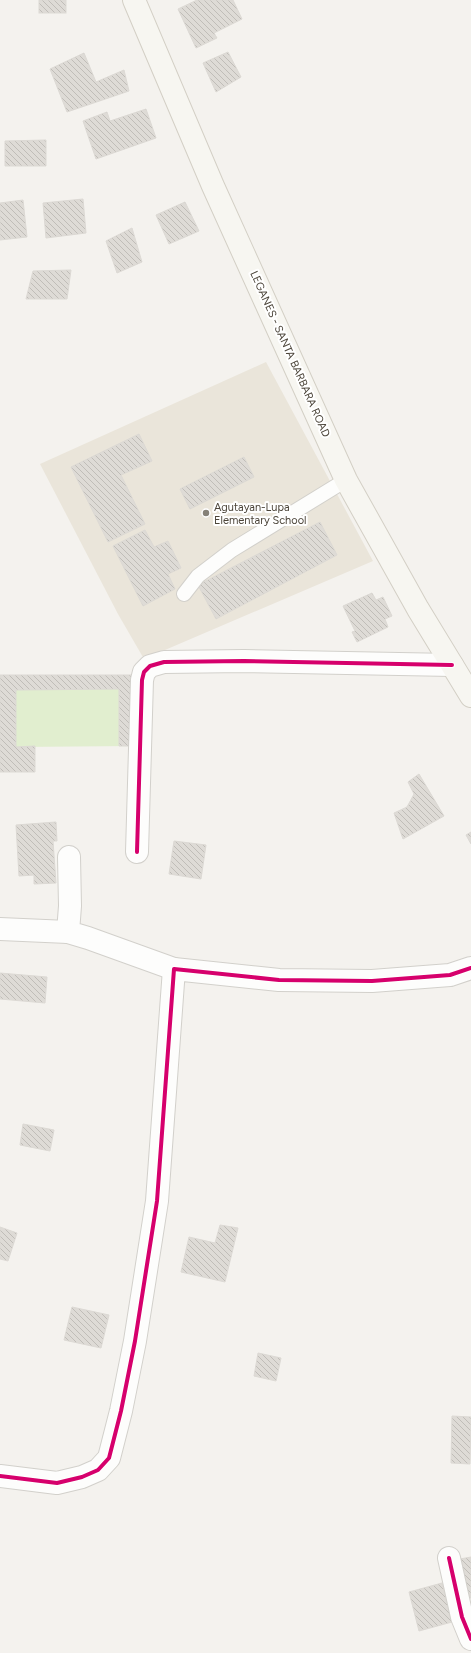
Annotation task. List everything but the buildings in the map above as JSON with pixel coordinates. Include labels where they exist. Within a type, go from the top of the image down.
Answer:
[{"type":"main road","name":"LEGANES - SANTA BARBARA ROAD","points":[[134,0],[213,186],[346,480],[418,609],[471,696]]},
{"type":"street","points":[[137,852],[142,680],[144,672],[150,666],[164,662],[244,661],[452,665]]},
{"type":"street","points":[[68,932],[70,906],[69,857]]},
{"type":"street","points":[[0,929],[68,932],[174,969],[279,980],[372,981],[450,975],[471,968]]},
{"type":"street","points":[[0,1476],[57,1483],[82,1478],[98,1470],[109,1458],[121,1410],[135,1341],[157,1201],[174,969]]},
{"type":"street","points":[[449,1558],[462,1617],[471,1639]]},
{"type":"lane","points":[[184,594],[198,576],[232,550],[346,480]]},
{"type":"shaded area","name":"Agutayan-Lupa Elementary School","points":[[266,362],[373,561],[144,659],[118,614],[40,464]]},
{"type":"green space","points":[[0,675],[135,675],[135,746],[16,747]]},
{"type":"cycle path","points":[[137,852],[142,680],[144,672],[150,666],[164,662],[244,661],[452,665]]},
{"type":"cycle path","points":[[0,1476],[57,1483],[82,1477],[98,1470],[109,1458],[121,1411],[135,1341],[157,1201],[174,969],[279,980],[372,981],[450,975],[471,968]]},
{"type":"cycle path","points":[[449,1558],[462,1617],[471,1639]]},
{"type":"place","name":"Agutayan-Lupa Elementary School","points":[[206,513]]}]
